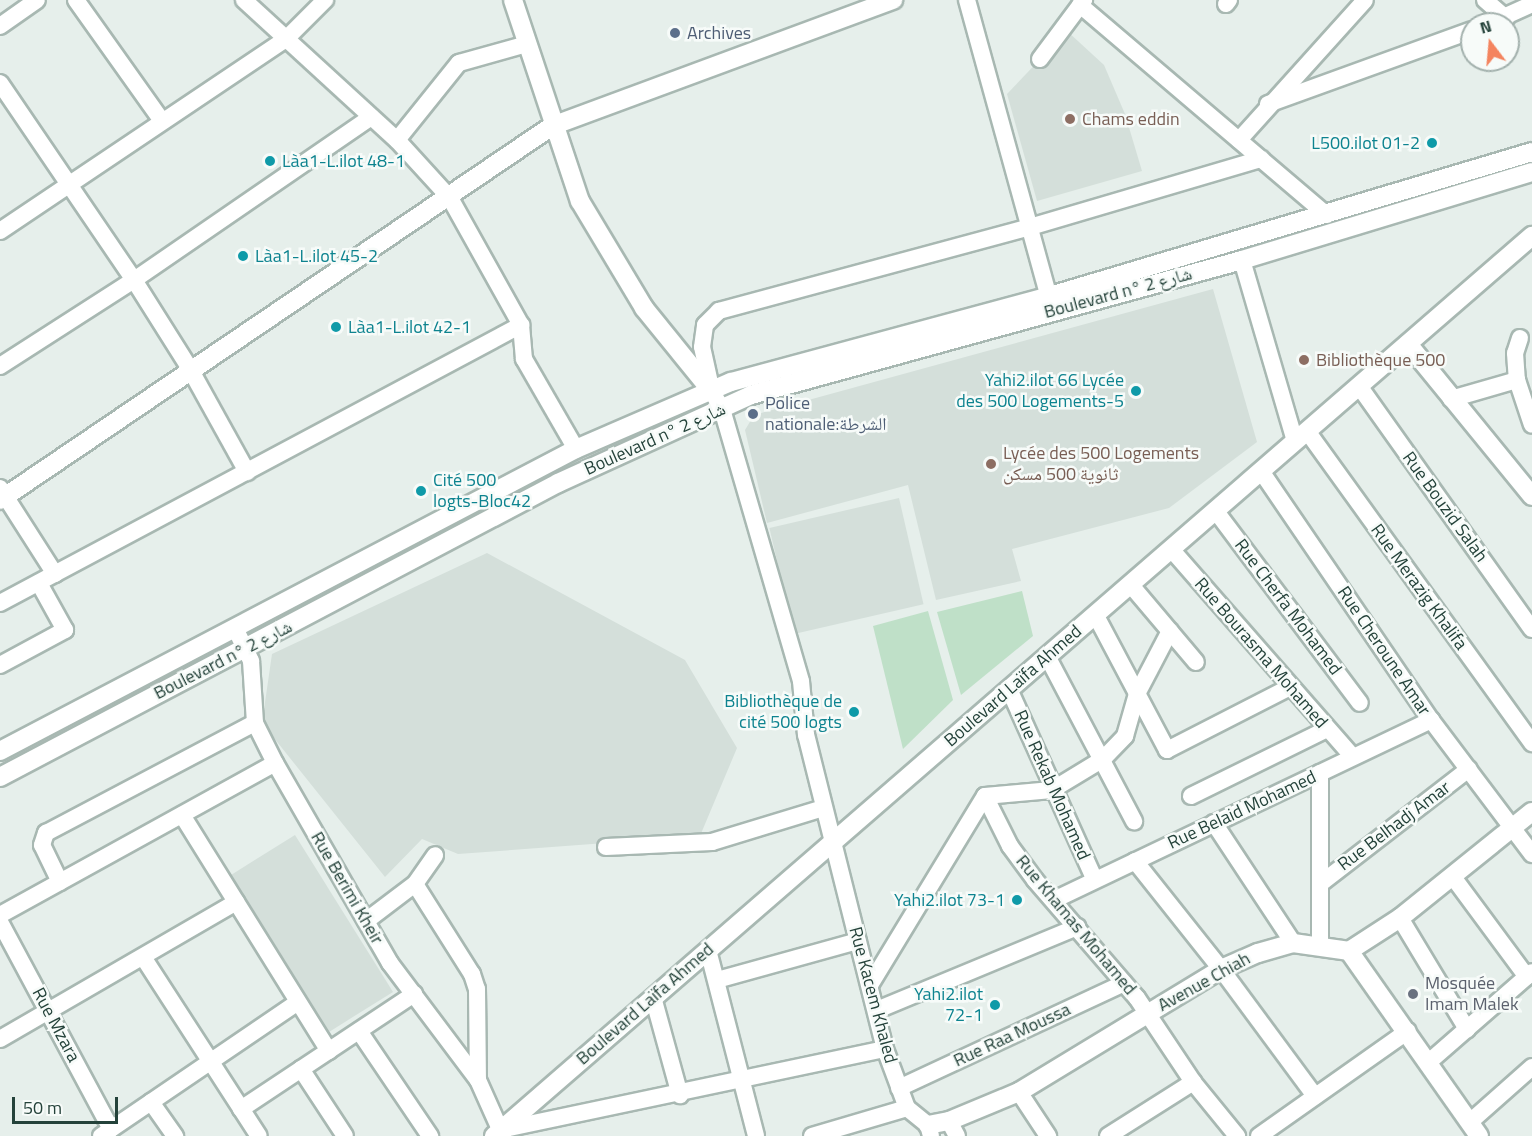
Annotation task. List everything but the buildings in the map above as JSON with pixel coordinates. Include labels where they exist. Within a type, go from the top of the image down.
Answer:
[{"type":"street","points":[[0,26],[37,0]]},
{"type":"street","points":[[76,0],[162,121]]},
{"type":"street","points":[[244,0],[397,140],[450,198],[521,325],[525,359],[576,449]]},
{"type":"street","points":[[0,231],[67,183],[287,38],[325,0]]},
{"type":"street","points":[[513,0],[552,126],[580,201],[644,308],[712,392]]},
{"type":"street","points":[[56,574],[2,495],[450,198],[552,126],[893,0]]},
{"type":"street","points":[[967,0],[1051,303]]},
{"type":"street","points":[[1239,140],[1268,104],[1365,0]]},
{"type":"street","points":[[1485,0],[1499,12]]},
{"type":"street","points":[[1040,59],[1082,2],[1327,215]]},
{"type":"street","points":[[1517,12],[1532,4]]},
{"type":"street","points":[[1268,104],[1460,34]]},
{"type":"street","points":[[397,140],[459,63],[526,44]]},
{"type":"street","points":[[0,83],[134,280],[190,369],[247,472]]},
{"type":"street","points":[[0,366],[134,280],[370,117]]},
{"type":"street","name":"Boulevard n° شارع 2","points":[[0,777],[558,483],[652,438],[751,395],[1532,152]]},
{"type":"street","name":"Rue Kacem Khaled","points":[[930,1130],[907,1108],[885,1049],[878,1010],[831,843],[806,735],[801,681],[722,409],[712,392],[702,347],[705,325],[718,311],[1030,227],[1261,159]]},
{"type":"street","name":"Boulevard n° شارع 2","points":[[0,751],[576,449],[731,382],[1051,303],[1242,260],[1532,172]]},
{"type":"street","name":"Boulevard Laïfa Ahmed","points":[[499,1134],[653,997],[1532,236]]},
{"type":"street","name":"Rue Merazig Khalifa","points":[[1242,260],[1301,436],[1532,743]]},
{"type":"street","points":[[0,603],[521,325]]},
{"type":"street","points":[[1520,338],[1515,352],[1524,381],[1524,406],[1532,425]]},
{"type":"street","points":[[1408,344],[1532,496]]},
{"type":"street","points":[[1451,399],[1524,381]]},
{"type":"street","name":"Rue Bouzid Salah","points":[[1359,386],[1532,629]]},
{"type":"street","name":"Rue Cheroune Amar","points":[[1261,471],[1431,720],[1532,854]]},
{"type":"street","name":"Rue Cherfa Mohamed","points":[[1215,510],[1360,703]]},
{"type":"street","name":"Rue Bourasma Mohamed","points":[[1171,549],[1353,758]]},
{"type":"street","points":[[0,665],[65,630],[39,584]]},
{"type":"street","points":[[1130,584],[1196,662]]},
{"type":"street","points":[[1095,614],[1167,750],[1290,687]]},
{"type":"street","name":"Rue Berimi Kheir","points":[[235,628],[251,661],[256,692],[255,723],[275,763],[390,963],[478,1080],[499,1134]]},
{"type":"street","points":[[870,985],[985,796],[1052,790],[1103,759],[1125,736],[1137,694],[1170,632]]},
{"type":"street","points":[[1047,656],[1134,821]]},
{"type":"street","name":"Rue Rekab Mohamed","points":[[1009,689],[1052,790],[1095,880]]},
{"type":"street","name":"Rue Belaid Mohamed","points":[[1054,900],[1431,720]]},
{"type":"street","points":[[60,882],[42,845],[46,833],[255,723]]},
{"type":"street","points":[[1191,796],[1327,729]]},
{"type":"street","points":[[0,915],[275,763]]},
{"type":"street","name":"Rue Belhadj Amar","points":[[1320,884],[1469,769]]},
{"type":"street","points":[[1320,773],[1320,947]]},
{"type":"street","name":"Rue Khamas Mohamed","points":[[985,796],[1010,846],[1148,1013],[1193,1082],[1237,1136]]},
{"type":"street","points":[[606,846],[712,842],[823,808]]},
{"type":"street","points":[[1532,812],[1400,918],[1349,951],[1408,1030],[1474,1129],[1532,1067]]},
{"type":"street","points":[[182,815],[328,1051]]},
{"type":"street","points":[[1214,823],[1293,943]]},
{"type":"street","points":[[366,921],[415,884],[435,855]]},
{"type":"street","points":[[1135,861],[1221,969],[1315,1096]]},
{"type":"street","points":[[1430,1062],[1529,974],[1453,877]]},
{"type":"street","points":[[415,884],[472,974],[477,989],[478,1080]]},
{"type":"street","points":[[0,1039],[236,902]]},
{"type":"street","points":[[1400,918],[1467,1029]]},
{"type":"street","name":"Rue Mzara","points":[[0,922],[48,1010],[106,1132]]},
{"type":"street","points":[[878,1010],[1077,927]]},
{"type":"street","points":[[717,980],[858,941]]},
{"type":"street","name":"Avenue Chiah","points":[[930,1130],[953,1128],[1019,1092],[1221,969],[1293,943],[1349,951]]},
{"type":"street","points":[[708,950],[742,1079],[752,1135]]},
{"type":"street","points":[[143,957],[209,1063],[259,1136]]},
{"type":"street","name":"Rue Raa Moussa","points":[[899,1088],[1124,983]]},
{"type":"street","points":[[241,1109],[414,994]]},
{"type":"street","points":[[653,997],[680,1095]]},
{"type":"street","points":[[106,1132],[298,1002]]},
{"type":"street","points":[[1259,1136],[1408,1030]]},
{"type":"street","points":[[359,1031],[430,1136]]},
{"type":"street","points":[[499,1134],[885,1049]]},
{"type":"street","points":[[301,1069],[345,1136]]},
{"type":"street","points":[[1108,1136],[1193,1082]]},
{"type":"street","points":[[1019,1092],[1048,1136]]},
{"type":"street","points":[[151,1102],[174,1136]]},
{"type":"street","points":[[812,1136],[907,1108]]},
{"type":"shaded area","name":"Chams eddin","points":[[1067,31],[1104,65],[1125,114],[1142,171],[1037,201],[1007,94]]},
{"type":"shaded area","name":"Lycée des 500 Logements ثانوية 500 مسكن","points":[[1213,289],[1257,442],[1169,508],[1012,549],[1021,581],[936,600],[908,485],[767,523],[745,430],[754,415]]},
{"type":"shaded area","points":[[899,498],[924,604],[794,634],[769,528]]},
{"type":"shaded area","points":[[487,553],[685,660],[737,748],[700,836],[458,854],[422,839],[385,877],[262,723],[272,654]]},
{"type":"shaded area","points":[[295,835],[393,992],[329,1032],[231,875]]},
{"type":"green space","points":[[1022,591],[1033,636],[961,695],[937,612]]},
{"type":"green space","points":[[928,611],[953,700],[903,749],[873,626]]},
{"type":"place","name":"Archives","points":[[675,33]]},
{"type":"place","name":"Chams eddin","points":[[1070,119]]},
{"type":"place","name":"L500.ilot 01-2","points":[[1432,143]]},
{"type":"place","name":"Làa1-L.ilot 48-1","points":[[270,161]]},
{"type":"place","name":"Làa1-L.ilot 45-2","points":[[243,256]]},
{"type":"place","name":"Làa1-L.ilot 42-1","points":[[336,327]]},
{"type":"place","name":"Bibliothèque 500","points":[[1304,360]]},
{"type":"place","name":"Yahi2.ilot 66 Lycée des 500 Logements-5","points":[[1136,391]]},
{"type":"place","name":"Police nationale:الشرطة","points":[[753,414]]},
{"type":"place","name":"Lycée des 500 Logements ثانوية 500 مسكن","points":[[991,464]]},
{"type":"place","name":"Cité 500 logts-Bloc42","points":[[421,491]]},
{"type":"place","name":"Bibliothèque de cité 500 logts","points":[[854,712]]},
{"type":"place","name":"Yahi2.ilot 73-1","points":[[1017,900]]},
{"type":"place","name":"Mosquée Imam Malek","points":[[1413,994]]},
{"type":"place","name":"Yahi2.ilot 72-1","points":[[995,1005]]}]
